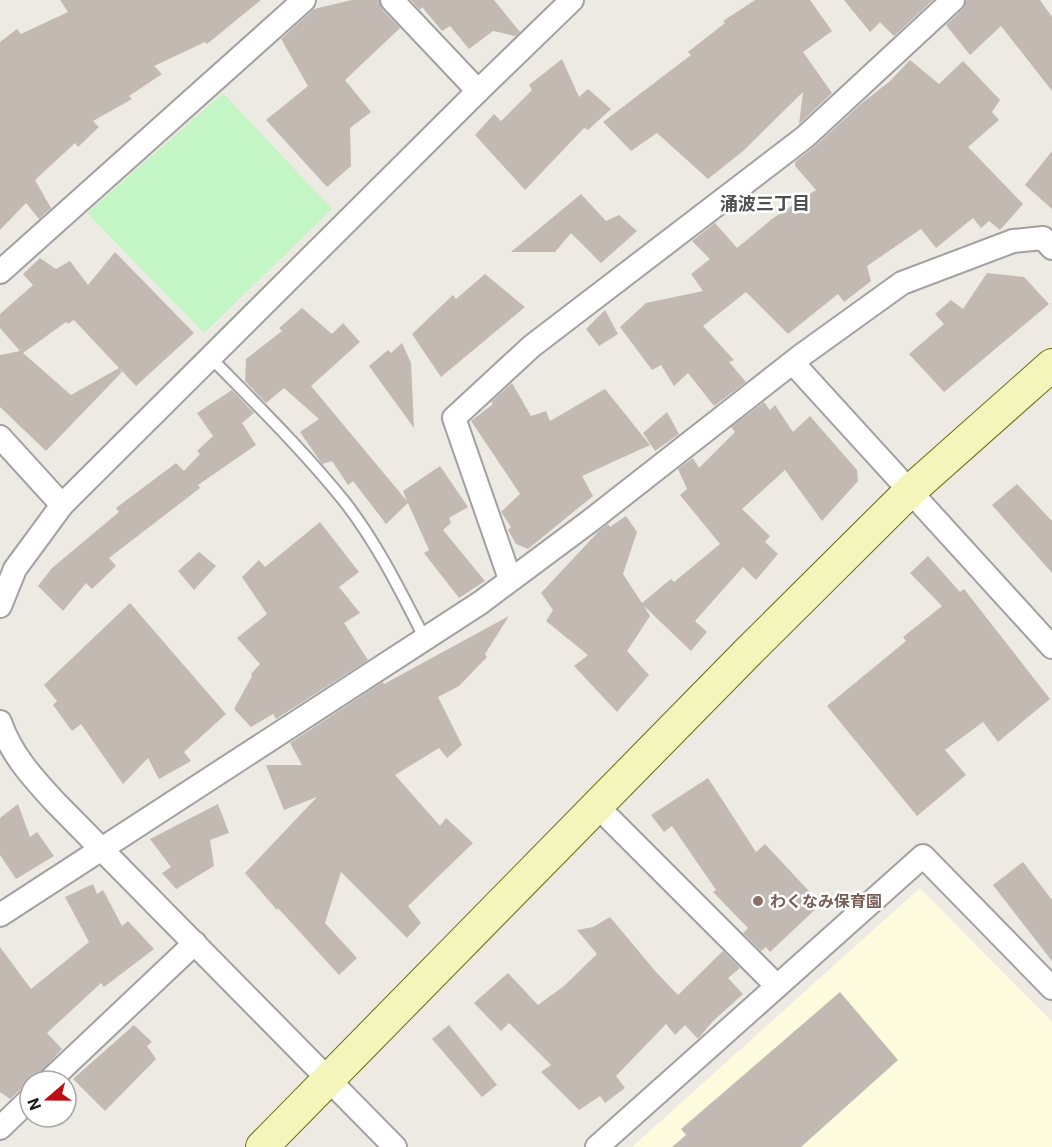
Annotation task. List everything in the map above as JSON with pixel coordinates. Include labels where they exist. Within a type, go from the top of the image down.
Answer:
[{"type":"street","points":[[0,272],[304,0]]},
{"type":"street","points":[[392,0],[478,91]]},
{"type":"street","points":[[0,606],[15,569],[62,505],[572,0]]},
{"type":"street","points":[[510,579],[454,418],[532,346],[805,137],[953,0]]},
{"type":"street","points":[[0,915],[480,603],[590,521],[793,363],[902,284],[1013,241],[1043,238],[1052,248]]},
{"type":"street","points":[[793,363],[1052,647]]},
{"type":"street","points":[[262,1147],[747,652],[909,492],[1052,365]]},
{"type":"street","points":[[0,437],[62,505]]},
{"type":"street","points":[[0,722],[4,735],[21,765],[55,802],[395,1147]]},
{"type":"street","points":[[597,806],[777,986]]},
{"type":"street","points":[[597,1147],[923,856],[1052,988]]},
{"type":"street","points":[[62,1069],[195,943]]},
{"type":"street","points":[[0,1128],[18,1111]]},
{"type":"lane","points":[[210,357],[283,431],[344,502],[391,572],[425,639]]},
{"type":"shaded area","points":[[920,888],[1052,1022],[1052,1147],[632,1147]]},
{"type":"green space","points":[[223,93],[332,209],[204,333],[87,213]]},
{"type":"building","points":[[60,0],[261,0],[207,44],[205,42],[154,66],[162,74],[129,96],[132,99],[93,121],[99,127],[78,147],[75,143],[35,180],[51,208],[39,219],[26,203],[0,230],[0,42],[17,29],[21,34],[68,12]]},
{"type":"building","points":[[352,0],[379,0],[382,9],[400,28],[345,80],[371,112],[350,128],[351,166],[327,187],[266,120],[308,86],[281,39],[314,9]]},
{"type":"building","points":[[411,0],[494,0],[520,32],[515,36],[493,31],[469,49],[450,26],[442,31],[422,7],[420,10]]},
{"type":"building","points":[[755,0],[810,0],[832,31],[803,52],[832,93],[799,124],[803,92],[743,151],[708,179],[657,133],[631,151],[603,122],[691,55],[688,52],[725,23],[723,21]]},
{"type":"building","points":[[844,0],[933,0],[894,36],[880,22],[870,32]]},
{"type":"building","points":[[966,0],[1040,0],[1052,17],[1052,91],[1001,26],[970,55],[946,25],[963,9]]},
{"type":"building","points":[[562,59],[579,97],[588,89],[611,109],[588,130],[584,128],[525,190],[475,135],[494,114],[501,121],[532,90],[529,85]]},
{"type":"building","points":[[910,60],[939,84],[963,61],[1000,100],[992,112],[999,120],[968,147],[1023,204],[1000,230],[989,221],[981,228],[973,218],[936,248],[921,229],[867,266],[871,281],[844,302],[838,294],[788,334],[746,292],[703,326],[734,360],[729,362],[746,382],[714,406],[688,373],[674,386],[661,365],[652,370],[620,327],[646,303],[703,291],[691,274],[710,259],[692,241],[715,223],[737,248],[772,219],[816,190],[795,166],[795,162],[889,82]]},
{"type":"building","points":[[1052,151],[1052,209],[1025,185]]},
{"type":"building","points":[[581,194],[606,221],[619,215],[637,231],[601,263],[571,233],[555,252],[511,252]]},
{"type":"building","points":[[115,252],[194,333],[136,386],[74,320],[68,324],[66,322],[23,353],[71,395],[119,368],[122,372],[46,451],[0,407],[0,355],[20,351],[0,328],[0,314],[33,285],[23,274],[40,258],[56,269],[70,261],[88,285]]},
{"type":"building","points":[[987,273],[1024,277],[1049,304],[944,392],[909,354],[944,324],[935,314],[951,300],[963,309]]},
{"type":"building","points":[[485,274],[525,307],[441,377],[412,334],[453,295],[456,299]]},
{"type":"building","points":[[302,308],[332,334],[343,323],[360,342],[311,386],[407,501],[403,491],[440,466],[468,507],[449,518],[451,523],[443,530],[485,581],[459,598],[424,553],[429,550],[408,503],[386,524],[353,481],[348,485],[332,461],[322,464],[300,432],[319,419],[284,388],[266,403],[245,381],[246,359],[282,331],[279,328]]},
{"type":"building","points":[[605,310],[618,334],[599,346],[586,329]]},
{"type":"building","points":[[402,343],[411,363],[414,428],[369,366],[388,350],[391,353]]},
{"type":"building","points":[[512,383],[531,416],[546,411],[550,421],[605,389],[650,445],[582,476],[593,496],[528,549],[516,544],[508,530],[511,527],[501,512],[520,494],[471,421],[493,404],[491,402]]},
{"type":"building","points":[[232,390],[254,413],[242,423],[256,445],[198,485],[200,488],[109,558],[116,566],[92,589],[86,583],[63,611],[38,586],[52,568],[119,512],[116,508],[176,463],[184,471],[200,454],[197,451],[213,436],[197,413]]},
{"type":"building","points":[[764,402],[770,410],[775,405],[793,432],[810,416],[857,470],[858,481],[822,521],[785,470],[742,509],[770,536],[765,542],[778,554],[756,580],[743,567],[695,621],[707,632],[691,651],[644,606],[650,616],[627,651],[649,675],[617,712],[574,666],[588,655],[546,621],[553,610],[541,593],[598,532],[608,524],[610,527],[626,516],[637,532],[623,574],[642,603],[671,579],[674,582],[720,544],[680,495],[687,489],[678,469],[693,458],[699,468],[735,432],[731,427]]},
{"type":"building","points":[[667,412],[679,434],[655,451],[643,433]]},
{"type":"building","points":[[1017,484],[1052,521],[1052,573],[992,505]]},
{"type":"building","points":[[320,522],[359,572],[339,587],[360,613],[344,623],[368,660],[276,719],[273,714],[251,727],[234,709],[251,674],[260,664],[237,638],[267,614],[242,577],[259,560],[265,567]]},
{"type":"building","points":[[199,552],[216,566],[194,590],[178,571]]},
{"type":"building","points":[[928,556],[960,592],[964,589],[1050,699],[998,742],[983,722],[945,750],[966,775],[917,816],[827,706],[906,641],[903,637],[942,606],[910,573]]},
{"type":"building","points":[[130,603],[226,714],[184,752],[191,761],[159,779],[148,758],[123,784],[81,724],[72,731],[53,705],[57,701],[44,685]]},
{"type":"building","points":[[509,616],[485,654],[487,657],[459,686],[438,697],[462,745],[447,758],[439,748],[395,775],[440,826],[446,818],[473,843],[408,906],[421,923],[407,938],[341,872],[325,923],[357,958],[339,975],[245,873],[317,797],[284,810],[266,765],[302,765],[290,743],[383,682],[384,684]]},
{"type":"building","points":[[708,778],[756,852],[765,844],[821,904],[770,952],[766,947],[761,951],[743,933],[748,928],[713,892],[716,890],[672,826],[664,832],[651,815]]},
{"type":"building","points":[[18,804],[30,837],[37,832],[54,856],[16,879],[0,855],[0,818]]},
{"type":"building","points":[[218,804],[229,833],[210,840],[214,866],[176,889],[162,873],[171,867],[150,839]]},
{"type":"building","points":[[1023,862],[1052,900],[1052,961],[993,885]]},
{"type":"building","points":[[93,884],[97,894],[103,890],[122,926],[128,921],[154,949],[104,987],[101,983],[47,1033],[62,1049],[44,1069],[18,1069],[18,1092],[10,1099],[0,1092],[0,947],[31,989],[89,942],[65,897]]},
{"type":"building","points":[[610,917],[678,995],[723,951],[740,968],[728,978],[743,994],[712,1022],[698,1039],[685,1025],[675,1035],[666,1024],[616,1076],[625,1088],[605,1103],[600,1096],[579,1110],[541,1072],[551,1065],[509,1023],[501,1031],[474,1003],[508,973],[538,1005],[564,986],[597,954],[577,930],[593,927]]},
{"type":"building","points":[[840,992],[898,1060],[801,1147],[672,1147],[686,1135],[681,1129]]},
{"type":"building","points":[[134,1025],[152,1042],[147,1046],[156,1059],[105,1111],[78,1084],[78,1075]]},
{"type":"building","points":[[449,1025],[497,1085],[482,1097],[432,1039]]},
{"type":"place","name":"わくなみ保育園","points":[[758,901]]},
{"type":"district","name":"涌波三丁目","points":[[765,204]]}]
